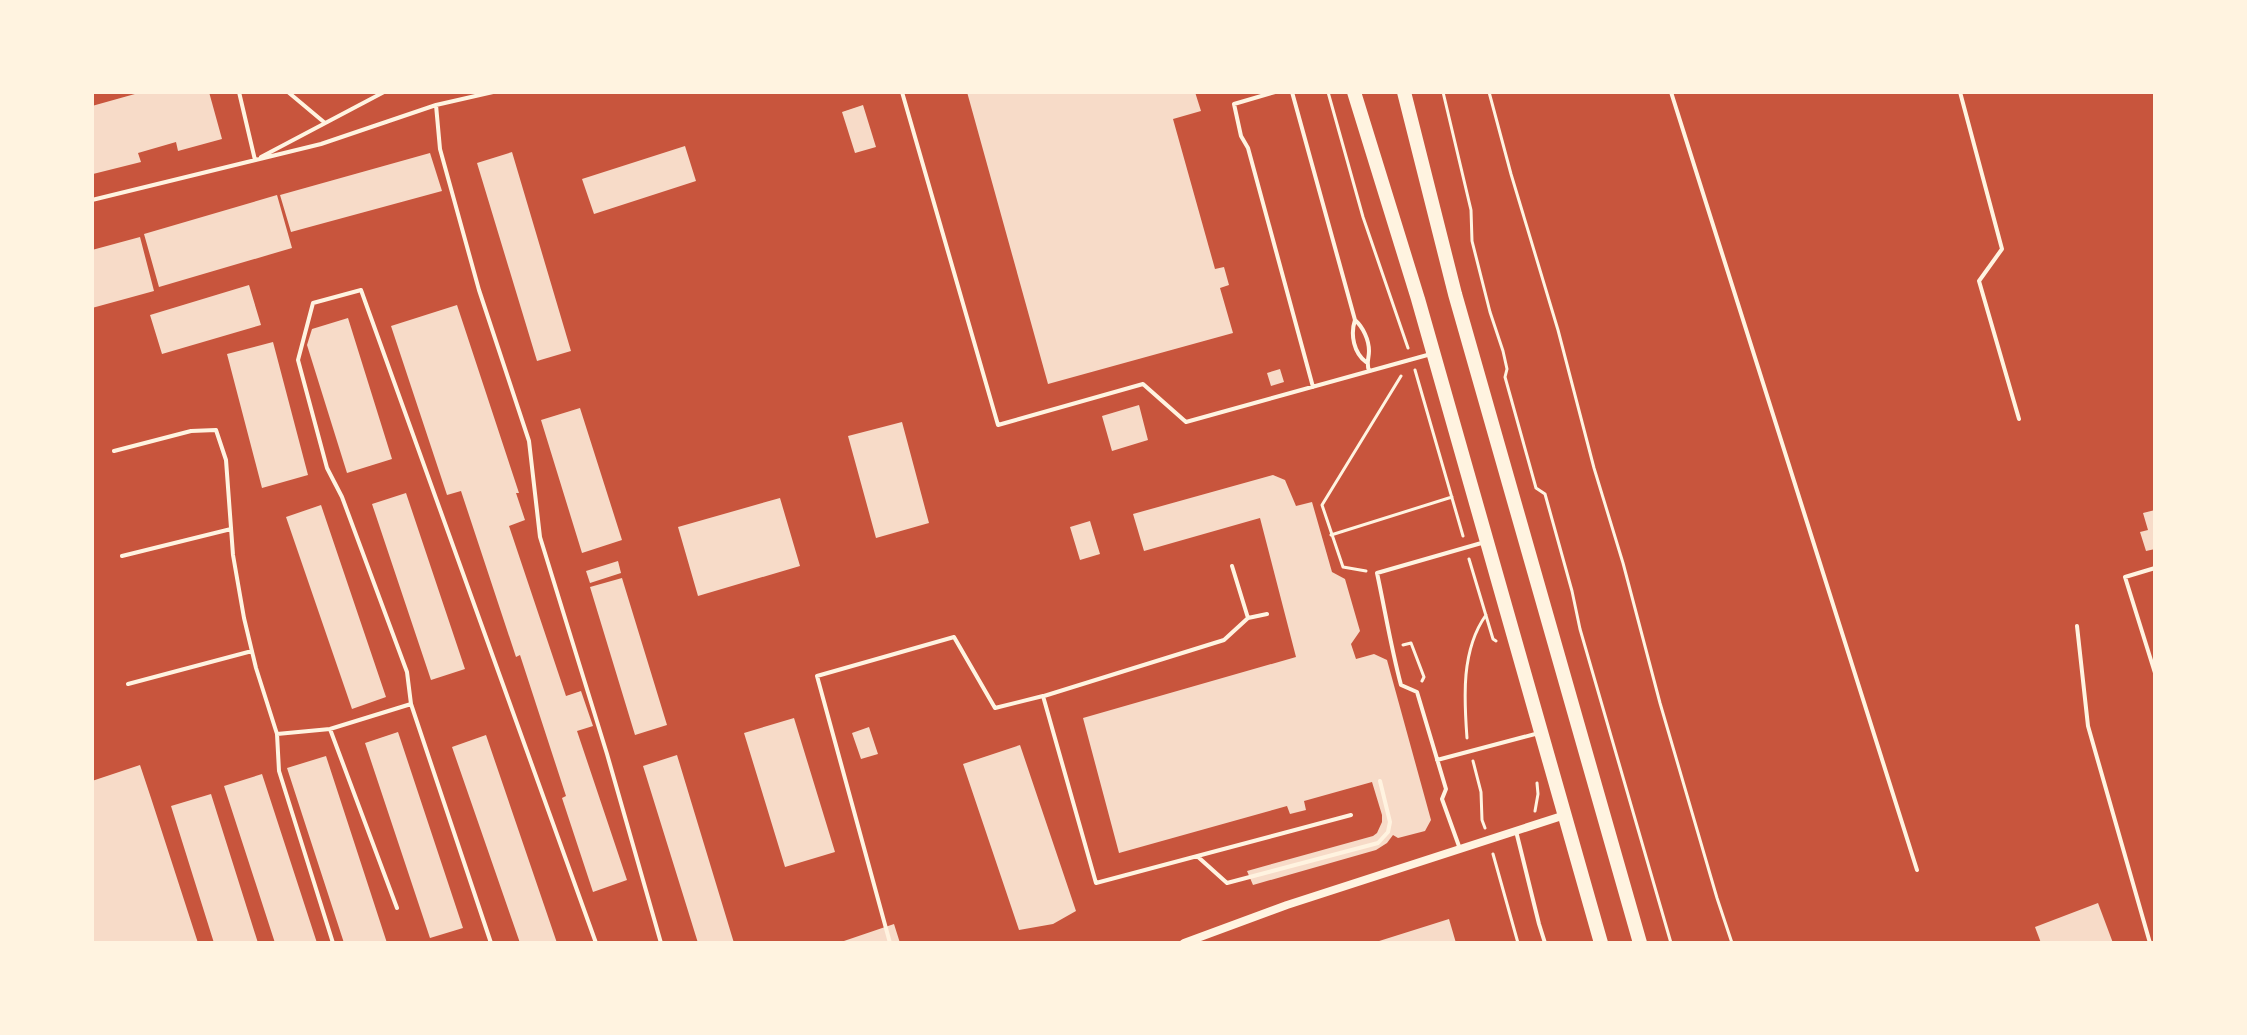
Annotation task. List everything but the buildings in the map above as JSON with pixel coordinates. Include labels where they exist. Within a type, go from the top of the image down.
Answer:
[{"type":"main road","points":[[1354,92],[1433,353],[1601,943]]},
{"type":"main road","points":[[1404,92],[1455,294],[1640,943]]},
{"type":"street","points":[[1184,943],[1287,905],[1565,815]]},
{"type":"lane","points":[[239,92],[255,160]]},
{"type":"lane","points":[[288,92],[325,123]]},
{"type":"lane","points":[[255,160],[384,92]]},
{"type":"lane","points":[[92,200],[321,144],[436,105],[493,92]]},
{"type":"lane","points":[[902,92],[998,425],[1143,384],[1186,422],[1433,353]]},
{"type":"lane","points":[[1275,92],[1234,104],[1313,387]]},
{"type":"lane","points":[[1292,92],[1355,320],[1362,327],[1370,353],[1366,362]]},
{"type":"lane","points":[[1671,92],[1917,870]]},
{"type":"lane","points":[[1960,92],[2002,249],[1979,281],[2019,419]]},
{"type":"lane","points":[[436,105],[440,149],[479,290],[529,441],[540,537],[661,943]]},
{"type":"lane","points":[[491,943],[411,704],[407,672],[342,497],[327,468],[298,360],[313,303],[361,290],[596,943]]},
{"type":"lane","points":[[1355,320],[1351,330],[1358,356],[1366,362],[1369,371]]},
{"type":"lane","points":[[114,451],[191,431],[216,430],[226,460],[231,529],[244,618],[277,734],[279,771],[333,943]]},
{"type":"lane","points":[[122,556],[231,529]]},
{"type":"lane","points":[[1460,849],[1442,799],[1446,789],[1417,692],[1401,685],[1377,573],[1486,541]]},
{"type":"lane","points":[[1232,566],[1248,618]]},
{"type":"lane","points":[[2155,568],[2125,577],[2155,673]]},
{"type":"lane","points":[[890,943],[817,676],[954,637],[995,708],[1224,640],[1248,618],[1267,614]]},
{"type":"lane","points":[[2077,626],[2088,726],[2150,943]]},
{"type":"lane","points":[[2145,639],[2155,636]]},
{"type":"lane","points":[[128,684],[252,651]]},
{"type":"lane","points":[[1043,696],[1096,883],[1351,815]]},
{"type":"lane","points":[[277,734],[330,729],[411,704]]},
{"type":"lane","points":[[330,729],[397,908]]},
{"type":"lane","points":[[1437,760],[1541,732]]},
{"type":"lane","points":[[1197,856],[1227,883],[1378,843],[1388,832],[1390,822],[1380,781]]},
{"type":"lane","points":[[1516,831],[1545,943]]},
{"type":"path","points":[[1489,92],[1660,703],[1732,943]]},
{"type":"path","points":[[1442,93],[1471,210],[1472,241],[1507,369],[1505,377],[1536,488],[1545,494],[1580,629],[1671,943]]},
{"type":"path","points":[[1330,94],[1363,217],[1412,359],[1493,639]]},
{"type":"path","points":[[1377,573],[1343,567],[1322,505],[1412,359]]},
{"type":"path","points":[[1331,535],[1452,497]]},
{"type":"path","points":[[1469,747],[1466,675],[1476,631],[1486,615]]},
{"type":"path","points":[[1391,649],[1411,643],[1424,677],[1417,692]]},
{"type":"path","points":[[1472,758],[1481,792],[1482,820],[1518,943]]},
{"type":"path","points":[[1535,808],[1538,794],[1536,778]]}]
